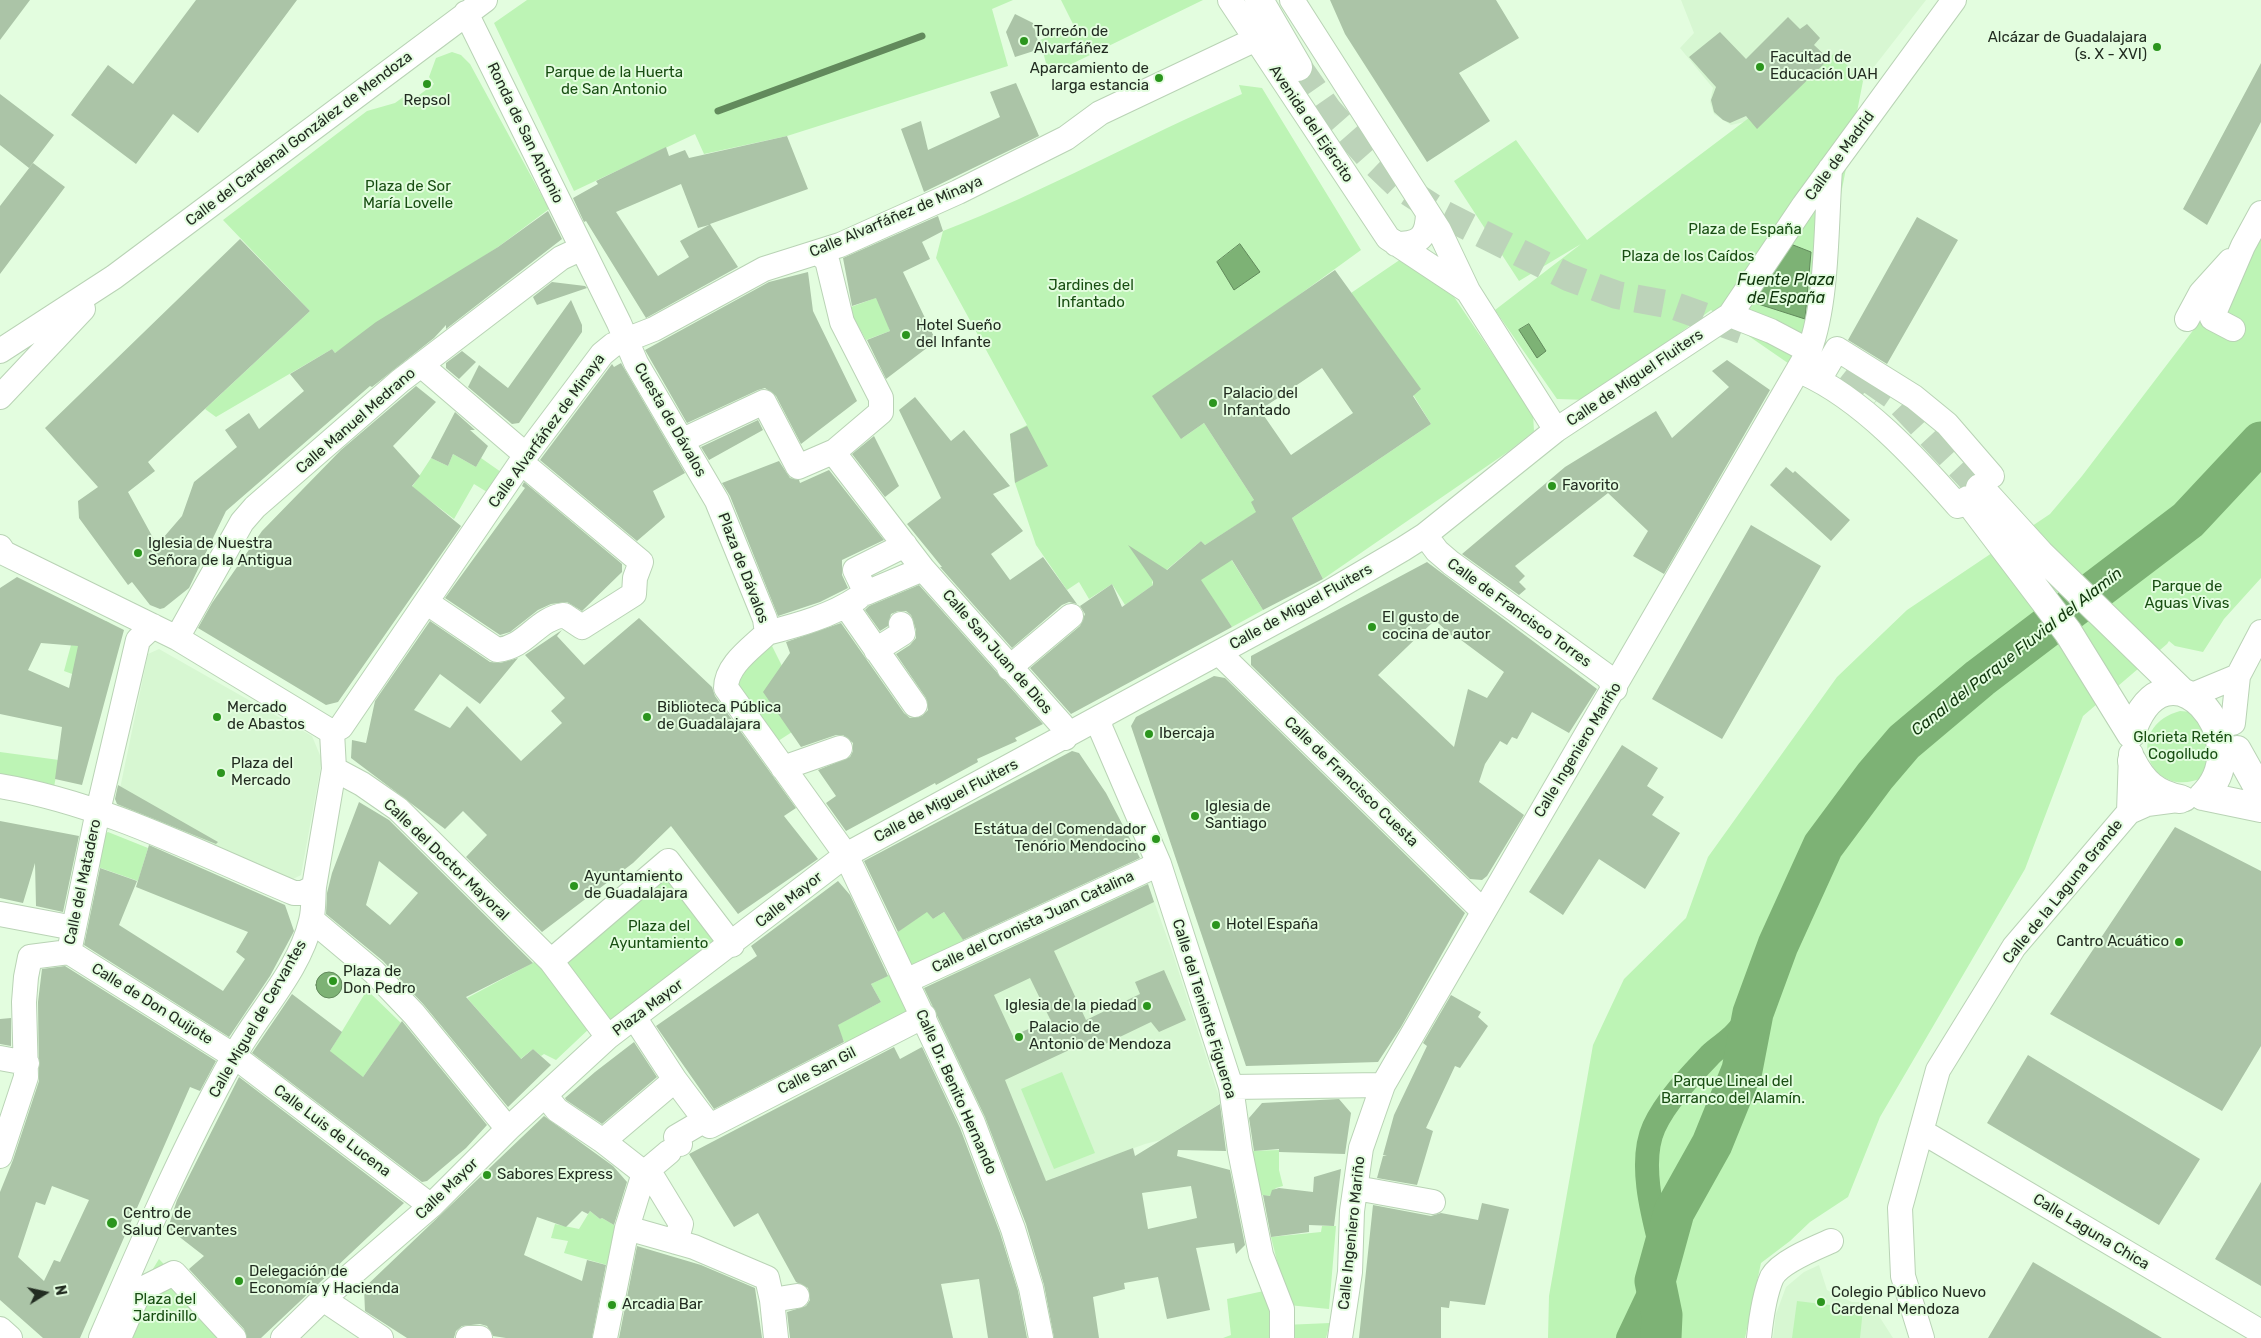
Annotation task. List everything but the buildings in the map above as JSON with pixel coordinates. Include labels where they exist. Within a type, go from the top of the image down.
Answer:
[{"type":"main road","name":"Avenida del Ejército","points":[[1259,0],[1302,63],[1266,0]]},
{"type":"main road","points":[[1975,493],[2031,561],[2158,669],[2189,692],[2211,699],[2224,709],[2232,723],[2237,750],[2261,793]]},
{"type":"main road","points":[[2031,561],[2068,632],[2114,705],[2132,747],[2139,775],[2150,788],[2164,796],[2192,797],[2261,808]]},
{"type":"main road","points":[[2132,747],[2136,721],[2144,709],[2155,700],[2168,694],[2189,692]]},
{"type":"main road","points":[[2192,797],[2216,788],[2227,778],[2234,765],[2237,750]]},
{"type":"street","name":"Avenida del Ejército","points":[[1230,0],[1254,40],[1388,238],[1468,291]]},
{"type":"street","name":"Avenida del Ejército","points":[[1292,0],[1439,230],[1468,291],[1556,430]]},
{"type":"street","name":"Calle de Madrid","points":[[1733,310],[1830,168],[1954,0]]},
{"type":"street","name":"Ronda de San Antonio","points":[[476,7],[583,252],[625,338]]},
{"type":"street","name":"Calle del Cardenal González de Mendoza","points":[[114,278],[476,7]]},
{"type":"street","name":"Calle Alvarfáñez de Minaya","points":[[332,732],[341,727],[524,459],[602,354],[625,338],[654,329],[764,269],[818,253],[958,192],[1066,138],[1100,113],[1254,40]]},
{"type":"street","name":"Calle Ingeniero Mariño","points":[[1340,1338],[1350,1272],[1361,1148],[1383,1085],[1483,911],[1810,359],[1821,297],[1830,168]]},
{"type":"street","points":[[2233,329],[2212,318],[2243,246],[2261,213]]},
{"type":"street","points":[[1396,244],[1412,244],[1422,238],[1428,226],[1428,214]]},
{"type":"street","points":[[2187,319],[2201,292],[2243,246]]},
{"type":"street","name":"Calle Manuel Medrano","points":[[177,638],[242,522],[255,507],[400,381],[561,258],[576,251],[583,252]]},
{"type":"street","points":[[683,440],[764,402],[798,467],[835,451],[881,412],[881,398],[842,322],[826,260],[818,253]]},
{"type":"street","points":[[0,351],[114,278]]},
{"type":"street","points":[[1,396],[114,278]]},
{"type":"street","points":[[1733,310],[1771,331],[1810,359],[1878,423],[1975,493]]},
{"type":"street","name":"Calle de Miguel Fluiters","points":[[846,856],[1321,597],[1425,535],[1556,430],[1733,310]]},
{"type":"street","points":[[0,334],[29,332]]},
{"type":"street","name":"Cuesta de Dávalos","points":[[625,338],[636,362],[717,501]]},
{"type":"street","points":[[1810,359],[1837,349],[1914,397],[1947,424],[1975,493]]},
{"type":"street","points":[[421,365],[641,562],[635,578],[634,594],[582,627],[564,615],[553,616],[511,649],[496,650],[426,602]]},
{"type":"street","name":"Calle San Juan de Dios","points":[[835,451],[837,457],[923,569],[1009,668],[1062,725],[1065,738]]},
{"type":"street","name":"Plaza de Dávalos","points":[[717,501],[765,620],[767,632],[733,667],[726,681]]},
{"type":"street","name":"Calle de Francisco Torres","points":[[1425,535],[1437,551],[1451,564],[1608,678],[1615,689]]},
{"type":"street","points":[[906,545],[855,570],[856,600],[876,650],[915,705]]},
{"type":"street","points":[[1,552],[177,638],[332,732]]},
{"type":"street","points":[[767,632],[801,624],[923,569]]},
{"type":"street","points":[[1009,668],[1071,616]]},
{"type":"street","points":[[876,650],[903,633],[901,624]]},
{"type":"street","name":"Calle del Matadero","points":[[0,1156],[26,1077],[24,1002],[30,957],[69,952],[98,811],[138,640],[154,626]]},
{"type":"street","points":[[2232,723],[2238,676],[2261,632]]},
{"type":"street","name":"Calle de Francisco Cuesta","points":[[1219,653],[1483,911]]},
{"type":"street","points":[[2189,692],[2238,676]]},
{"type":"street","name":"Calle Dr. Benito Hernando","points":[[726,681],[726,688],[846,856],[924,1016],[973,1123],[1013,1229],[1031,1288],[1041,1338]]},
{"type":"street","name":"Calle del Teniente Figueroa","points":[[1101,718],[1100,727],[1159,864],[1231,1087],[1240,1151],[1260,1255],[1282,1309],[1282,1338]]},
{"type":"street","name":"Calle Miguel de Cervantes","points":[[101,1338],[181,1158],[234,1056],[269,1004],[300,951],[312,920],[314,887],[334,769],[332,732]]},
{"type":"street","name":"Calle de la Laguna Grande","points":[[2129,812],[2132,747]]},
{"type":"street","points":[[784,768],[840,748]]},
{"type":"street","name":"Calle del Doctor Mayoral","points":[[334,769],[362,784],[398,809],[551,961]]},
{"type":"street","points":[[0,786],[39,792],[98,811],[294,893],[303,893],[314,887]]},
{"type":"street","name":"Calle de la Laguna Grande","points":[[1922,1338],[1903,1276],[1900,1208],[1938,1070],[2014,947],[2129,812],[2147,804],[2192,797]]},
{"type":"street","name":"Calle Mayor","points":[[732,945],[846,856]]},
{"type":"street","points":[[551,961],[668,861],[732,945]]},
{"type":"street","name":"Calle del Cronista Juan Catalina","points":[[906,981],[1159,864]]},
{"type":"street","points":[[0,914],[74,928]]},
{"type":"street","points":[[312,920],[374,972],[414,1014],[508,1129]]},
{"type":"street","name":"Plaza Mayor","points":[[551,961],[608,1038],[732,945]]},
{"type":"street","name":"Calle de Don Quijote","points":[[69,952],[234,1056]]},
{"type":"street","name":"Calle San Gil","points":[[710,1126],[924,1016]]},
{"type":"street","points":[[605,1338],[627,1228],[644,1173],[674,1148],[676,1137],[705,1120],[675,1080],[634,1017]]},
{"type":"street","name":"Calle Mayor","points":[[283,1338],[323,1299],[430,1206],[508,1129],[608,1038]]},
{"type":"street","name":"Calle Luis de Lucena","points":[[234,1056],[430,1206]]},
{"type":"street","points":[[0,1058],[27,1063]]},
{"type":"street","points":[[603,1141],[675,1080]]},
{"type":"street","points":[[1231,1087],[1383,1085]]},
{"type":"street","points":[[545,1095],[557,1110],[653,1178],[681,1224],[676,1242]]},
{"type":"street","name":"Calle Laguna Chica","points":[[1921,1131],[2261,1332]]},
{"type":"street","points":[[1356,1188],[1433,1202]]},
{"type":"street","points":[[627,1228],[694,1247],[767,1278],[772,1300],[776,1338]]},
{"type":"street","points":[[1759,1338],[1760,1321],[1772,1276],[1794,1258],[1831,1241]]},
{"type":"street","points":[[119,1338],[140,1290],[174,1273],[234,1338]]},
{"type":"street","points":[[772,1300],[797,1296]]},
{"type":"street","points":[[323,1299],[381,1338]]},
{"type":"street","points":[[0,1328],[10,1338]]},
{"type":"street","points":[[468,1338],[480,1338]]},
{"type":"shaded area","name":"Facultad de Educación UAH","points":[[1681,0],[1926,0],[1863,81],[1836,54],[1749,121],[1731,125],[1714,114],[1710,102],[1713,88],[1680,48],[1694,33]]},
{"type":"shaded area","name":"Plaza del Mercado","points":[[159,649],[312,736],[322,760],[301,875],[289,881],[120,810],[117,803],[148,654]]},
{"type":"shaded area","points":[[1146,879],[1173,954],[1221,1103],[1161,1140],[1145,1144],[1053,1178],[1053,1182],[1013,1196],[922,989]]},
{"type":"shaded area","name":"Colegio Público Nuevo Cardenal Mendoza","points":[[1819,1265],[1827,1290],[1852,1302],[1870,1302],[1893,1338],[1773,1338],[1776,1314],[1786,1287],[1804,1272]]},
{"type":"green space","name":"Parque de la Huerta de San Antonio","points":[[527,0],[1013,0],[992,9],[1008,66],[787,136],[704,154],[695,134],[574,191],[494,23]]},
{"type":"green space","points":[[1061,0],[1203,0],[1049,75],[1040,40],[1074,26]]},
{"type":"green space","name":"Plaza de Sor María Lovelle","points":[[452,52],[461,55],[470,64],[549,209],[498,247],[335,353],[332,349],[216,417],[205,409],[310,311],[223,220],[367,111],[395,103],[406,95],[411,101],[434,84],[429,77],[436,58]]},
{"type":"green space","name":"Plaza de España","points":[[1835,53],[1863,81],[1821,297],[1798,370],[1711,310],[1588,400],[1557,399],[1495,310],[1581,244],[1519,281],[1454,181],[1516,140],[1587,240]]},
{"type":"green space","name":"Jardines del Infantado","points":[[1239,85],[1262,88],[1361,250],[1281,308],[1181,439],[1204,423],[1254,500],[1257,512],[1205,545],[1201,541],[1152,582],[1153,585],[1125,605],[1112,584],[1089,599],[1079,582],[1067,590],[1036,545],[1015,483],[1010,434],[1027,425],[936,258],[943,231],[1019,199],[1242,94]]},
{"type":"green space","name":"Parque Lineal del Barranco del Alamín.","points":[[2261,221],[2261,578],[2224,619],[2203,652],[2175,646],[2169,641],[2083,716],[2025,869],[1880,1117],[1848,1197],[1810,1222],[1790,1241],[1761,1263],[1745,1338],[1548,1338],[1549,1296],[1593,1045],[1624,979],[1686,918],[1708,857],[1837,677],[1907,610],[2050,514],[2082,476],[2233,278]]},
{"type":"green space","points":[[1401,259],[1446,285],[1533,414],[1534,431],[1509,451],[1323,579],[1292,518],[1431,424],[1351,293]]},
{"type":"green space","points":[[878,297],[890,331],[866,340],[852,315],[851,307]]},
{"type":"green space","points":[[453,454],[476,467],[481,458],[501,472],[487,492],[474,484],[454,519],[412,487],[431,458],[448,466]]},
{"type":"green space","points":[[1231,559],[1263,610],[1232,627],[1215,602],[1197,583],[1200,564]]},
{"type":"green space","points":[[106,621],[110,623],[86,679],[64,671],[71,645],[94,651]]},
{"type":"green space","points":[[771,644],[782,666],[792,732],[775,743],[732,691],[758,649]]},
{"type":"green space","name":"Glorieta Retén Cogolludo","points":[[2180,711],[2192,712],[2213,726],[2204,777],[2185,782],[2169,780],[2157,772],[2150,760],[2147,746],[2151,732],[2162,719]]},
{"type":"green space","points":[[0,752],[59,760],[54,787],[0,774]]},
{"type":"green space","points":[[108,832],[148,848],[138,881],[95,866],[102,835]]},
{"type":"green space","name":"Plaza del Ayuntamiento","points":[[668,861],[732,945],[608,1037],[551,961]]},
{"type":"green space","points":[[927,911],[933,919],[944,912],[966,944],[913,969],[896,933]]},
{"type":"green space","points":[[540,959],[591,1027],[556,1060],[544,1054],[541,1056],[533,1049],[518,1061],[506,1042],[467,998]]},
{"type":"green space","points":[[895,972],[913,1011],[847,1046],[835,1026],[881,1002],[871,984]]},
{"type":"green space","points":[[367,990],[401,1023],[356,1087],[330,1051]]},
{"type":"green space","points":[[1062,1072],[1095,1153],[1054,1169],[1021,1089]]},
{"type":"green space","points":[[1279,1150],[1279,1170],[1283,1186],[1276,1188],[1270,1196],[1261,1195],[1251,1151]]},
{"type":"green space","points":[[590,1211],[600,1219],[602,1218],[621,1229],[614,1267],[564,1253],[568,1241],[551,1238],[555,1224],[579,1229]]},
{"type":"green space","points":[[1322,1226],[1336,1226],[1329,1309],[1288,1305],[1271,1237],[1321,1232]]},
{"type":"green space","name":"Plaza del Jardinillo","points":[[159,1259],[234,1338],[119,1338],[140,1290]]},
{"type":"green space","points":[[1273,1289],[1276,1338],[1223,1338],[1231,1335],[1227,1299]]},
{"type":"green space","points":[[1797,1301],[1863,1309],[1860,1338],[1792,1338]]},
{"type":"green space","points":[[1330,1323],[1326,1338],[1284,1338],[1284,1325]]},
{"type":"water","name":"Fuente Plaza de España","points":[[1788,243],[1811,252],[1805,319],[1752,302]]},
{"type":"water","points":[[1240,244],[1260,272],[1234,290],[1217,262]]},
{"type":"water","points":[[1529,324],[1546,351],[1537,358],[1519,330]]},
{"type":"water","points":[[329,972],[338,976],[342,985],[338,994],[329,998],[320,994],[316,985],[320,976]]},
{"type":"waterway","points":[[718,111],[922,36]]},
{"type":"waterway","name":"Canal del Parque Fluvial del Alamín","points":[[1661,1338],[1662,1315],[1655,1281],[1674,1212],[1712,1144],[1742,1070],[1753,1013],[1778,945],[1823,846],[1875,776],[1904,742],[1980,678],[2188,520],[2261,442]]},
{"type":"waterway","points":[[1662,1251],[1651,1206],[1647,1172],[1649,1141],[1654,1127],[1672,1098],[1687,1080],[1710,1055],[1733,1036],[1753,1013]]},
{"type":"waterway","points":[[1628,1338],[1655,1281]]},
{"type":"tunnel","points":[[1298,67],[1328,110],[1371,159],[1398,185],[1441,213],[1568,277],[1617,295],[1672,305],[1742,330]]},
{"type":"tunnel","points":[[1804,357],[1828,369],[1873,405]]},
{"type":"tunnel","points":[[1869,379],[1895,397],[1980,488]]},
{"type":"place","name":"Torreón de Alvarfáñez","points":[[1024,41]]},
{"type":"place","name":"Alcázar de Guadalajara (s. X - XVI)","points":[[2157,47]]},
{"type":"place","name":"Facultad de Educación UAH","points":[[1760,67]]},
{"type":"place","name":"Aparcamiento de larga estancia","points":[[1159,78]]},
{"type":"place","name":"Repsol","points":[[427,84]]},
{"type":"place","name":"Hotel Sueño del Infante","points":[[906,335]]},
{"type":"place","name":"Palacio del Infantado","points":[[1213,403]]},
{"type":"place","name":"Favorito","points":[[1552,486]]},
{"type":"place","name":"Iglesia de Nuestra Señora de la Antigua","points":[[138,553]]},
{"type":"place","name":"El gusto de cocina de autor","points":[[1372,627]]},
{"type":"place","name":"Mercado de Abastos","points":[[217,717]]},
{"type":"place","name":"Biblioteca Pública de Guadalajara","points":[[647,717]]},
{"type":"place","name":"Ibercaja","points":[[1149,734]]},
{"type":"place","name":"Plaza del Mercado","points":[[221,773]]},
{"type":"place","name":"Iglesia de Santiago","points":[[1195,816]]},
{"type":"place","name":"Estátua del Comendador Tenório Mendocino","points":[[1156,839]]},
{"type":"place","name":"Ayuntamiento de Guadalajara","points":[[574,886]]},
{"type":"place","name":"Hotel España","points":[[1216,925]]},
{"type":"place","name":"Cantro Acuático","points":[[2179,942]]},
{"type":"place","name":"Plaza de Don Pedro","points":[[333,981]]},
{"type":"place","name":"Iglesia de la piedad","points":[[1147,1006]]},
{"type":"place","name":"Palacio de Antonio de Mendoza","points":[[1019,1037]]},
{"type":"place","name":"Sabores Express","points":[[487,1175]]},
{"type":"place","name":"Centro de Salud Cervantes","points":[[112,1223]]},
{"type":"place","name":"Delegación de Economía y Hacienda","points":[[239,1281]]},
{"type":"place","name":"Colegio Público Nuevo Cardenal Mendoza","points":[[1821,1302]]},
{"type":"place","name":"Arcadia Bar","points":[[612,1305]]},
{"type":"park label","name":"Plaza de los Caídos","points":[[1688,257]]},
{"type":"park label","name":"Parque de Aguas Vivas","points":[[2187,596]]}]
